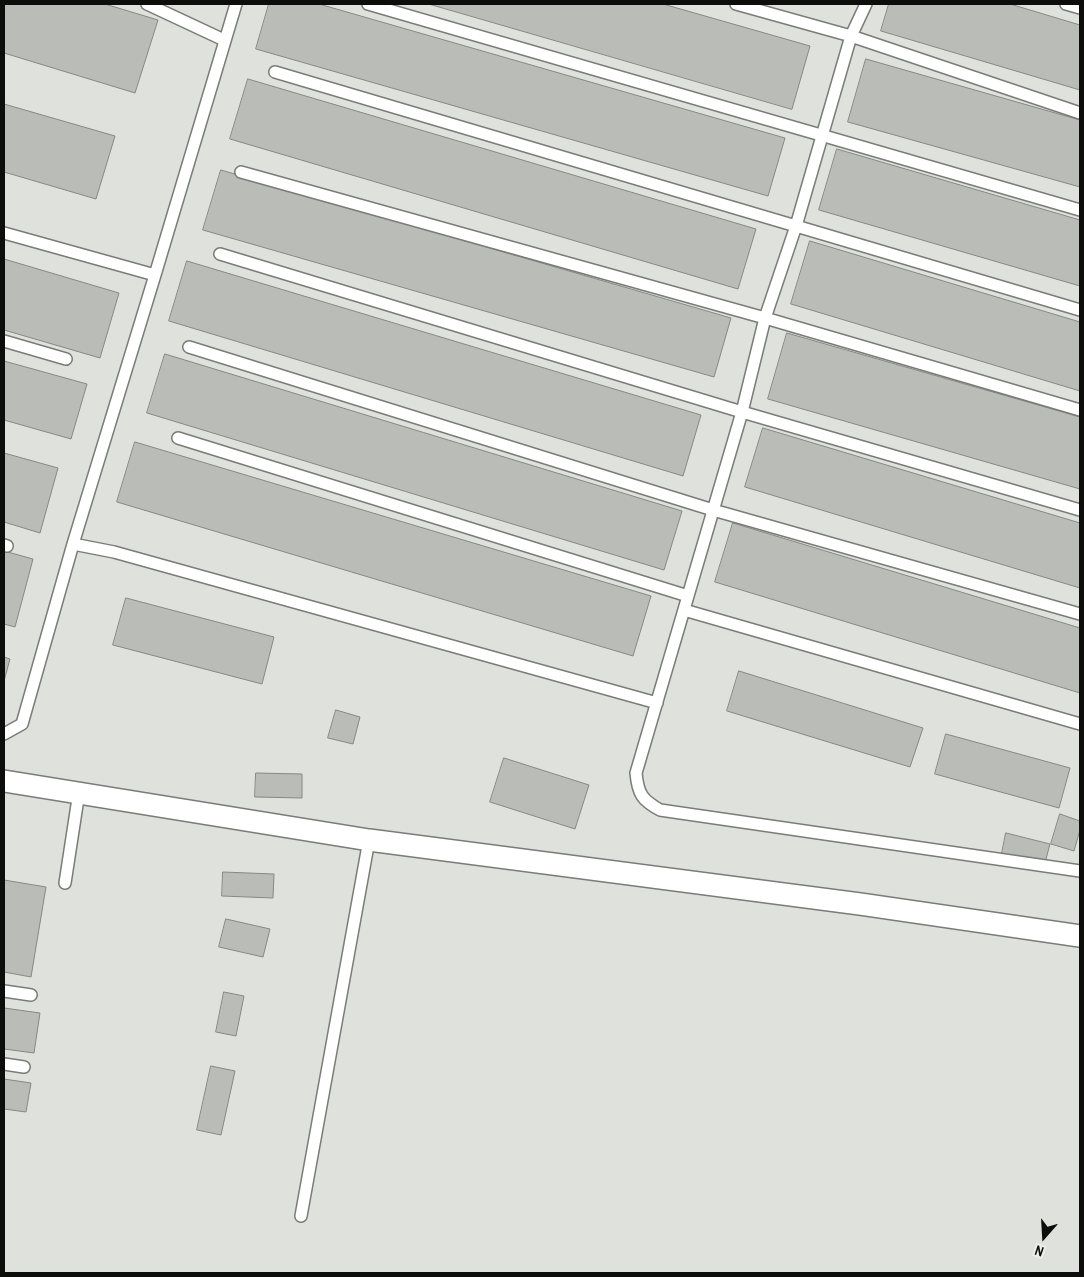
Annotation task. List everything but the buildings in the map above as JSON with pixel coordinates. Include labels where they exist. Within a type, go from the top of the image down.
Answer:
[{"type":"street","points":[[4,781],[369,840],[860,904],[1080,936]]},
{"type":"lane","points":[[146,4],[224,40]]},
{"type":"lane","points":[[4,734],[22,724],[73,544],[236,4]]},
{"type":"lane","points":[[368,4],[1080,210]]},
{"type":"lane","points":[[736,4],[851,36],[1080,113]]},
{"type":"lane","points":[[866,4],[851,36],[796,226],[765,318],[742,412],[636,773],[637,788],[646,802],[660,810],[1080,871]]},
{"type":"lane","points":[[1066,4],[1080,8]]},
{"type":"lane","points":[[275,72],[1080,310]]},
{"type":"lane","points":[[241,172],[765,318],[1080,410]]},
{"type":"lane","points":[[4,233],[155,276]]},
{"type":"lane","points":[[220,254],[742,412],[1080,510]]},
{"type":"lane","points":[[4,341],[66,359]]},
{"type":"lane","points":[[189,347],[713,510],[1080,614]]},
{"type":"lane","points":[[178,438],[688,596]]},
{"type":"lane","points":[[73,544],[114,552],[657,703]]},
{"type":"lane","points":[[684,610],[1080,724]]},
{"type":"lane","points":[[66,883],[79,792]]},
{"type":"lane","points":[[301,1216],[369,840]]},
{"type":"lane","points":[[4,991],[31,995]]},
{"type":"lane","points":[[4,1064],[24,1067]]}]
